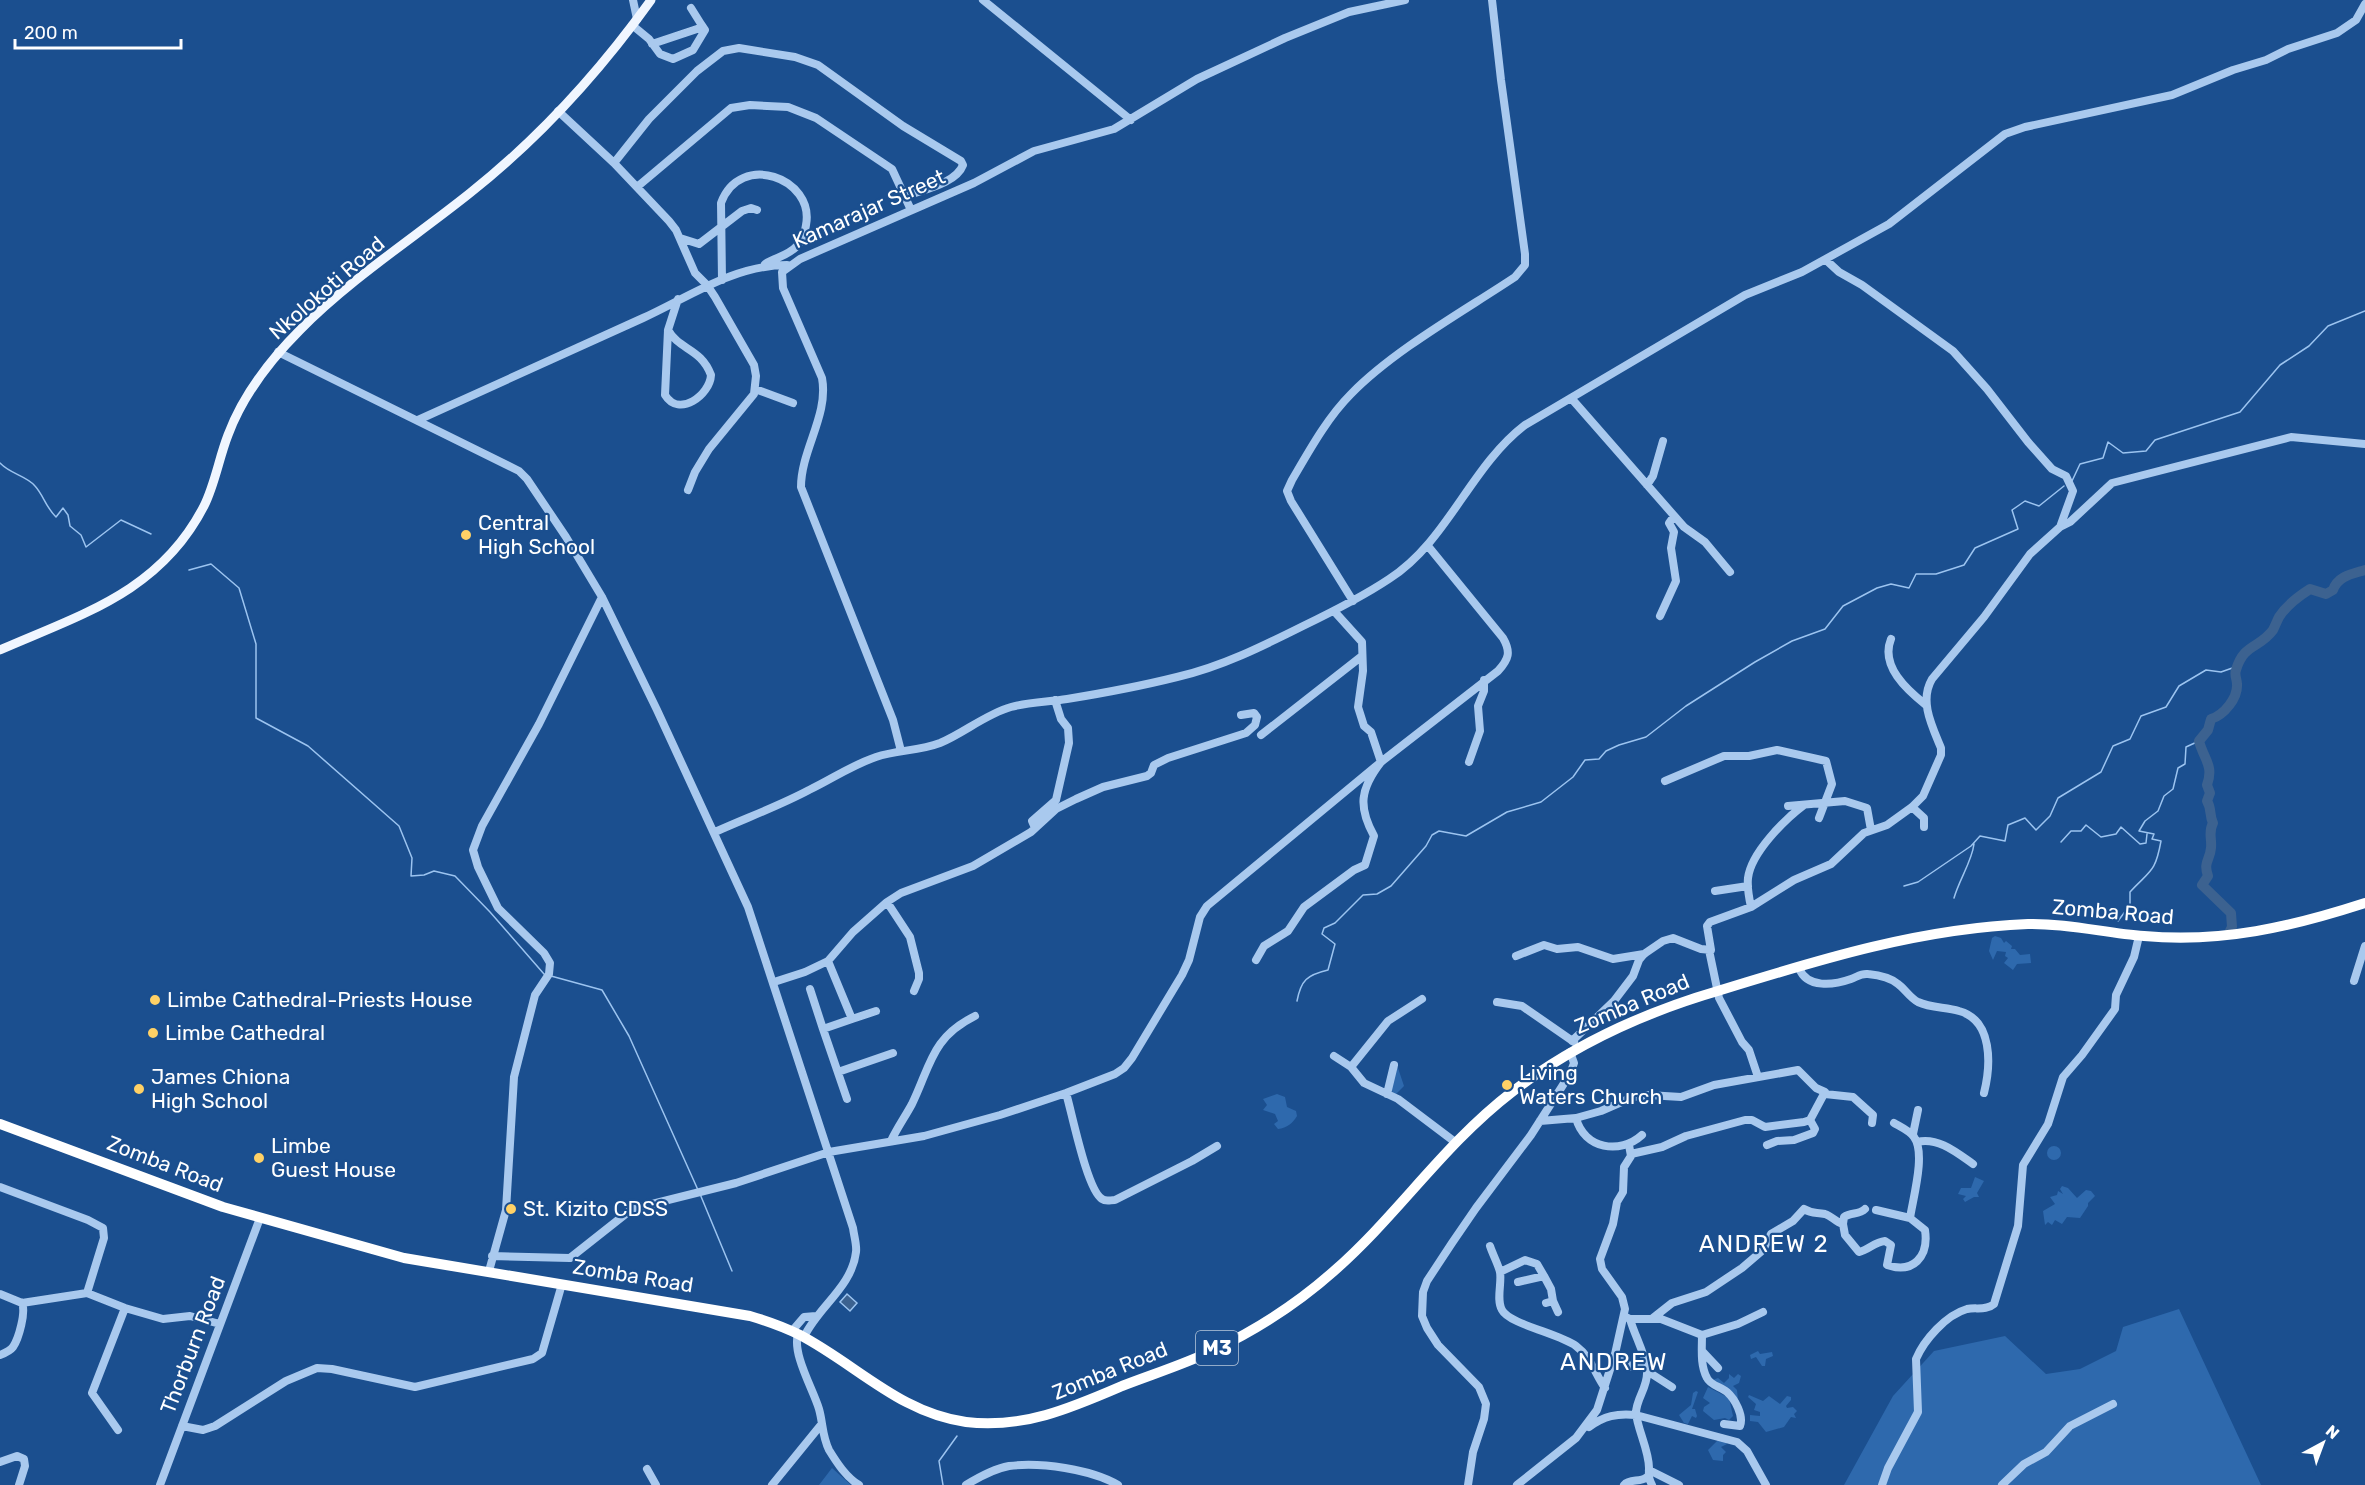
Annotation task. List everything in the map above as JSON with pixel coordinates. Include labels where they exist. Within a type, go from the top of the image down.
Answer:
[{"type":"highway","name":"Zomba Road","points":[[0,1124],[189,1195],[260,1218],[404,1258],[750,1316],[798,1334],[914,1407],[965,1421],[1002,1423],[1043,1417],[1211,1352],[1281,1312],[1320,1283],[1348,1258],[1455,1142],[1508,1095],[1574,1046],[1638,1018],[1716,991],[1830,957],[1904,938],[1953,929],[2050,925],[2139,936],[2199,938],[2253,933],[2318,918],[2365,903]]},
{"type":"main road","name":"Nkolokoti Road","points":[[0,650],[103,604],[134,587],[160,566],[194,523],[210,493],[236,416],[278,352],[323,308],[498,170],[558,111],[635,22],[651,0]]},
{"type":"street","points":[[633,0],[635,22],[652,44],[664,57],[669,59],[678,59],[693,50],[705,30],[691,8]]},
{"type":"street","points":[[983,0],[1131,120]]},
{"type":"street","name":"Kamarajar Street","points":[[901,751],[893,720],[801,487],[801,474],[821,410],[824,387],[782,282],[782,272],[788,266],[974,183],[1035,151],[1106,132],[1131,120],[1197,79],[1285,38],[1349,12],[1406,0]]},
{"type":"street","points":[[1353,601],[1291,501],[1287,491],[1292,480],[1336,411],[1365,380],[1408,348],[1515,277],[1524,265],[1525,254],[1492,0]]},
{"type":"street","points":[[715,832],[808,791],[857,764],[878,756],[940,743],[1002,710],[1168,679],[1206,668],[1238,657],[1334,611],[1402,570],[1428,546],[1512,435],[1745,295],[1802,272],[1889,224],[2005,134],[2025,127],[2172,95],[2233,70],[2337,33],[2356,20],[2365,4]]},
{"type":"street","points":[[652,44],[692,32],[700,28],[701,24]]},
{"type":"street","points":[[614,163],[649,119],[697,71],[723,51],[740,48],[795,57],[818,65],[912,132],[961,161],[963,165],[957,174],[934,188],[904,197]]},
{"type":"street","points":[[637,187],[705,131],[723,112],[736,106],[788,107],[803,111],[827,125],[892,169],[911,210]]},
{"type":"street","points":[[558,111],[614,163],[669,221],[680,238],[695,273],[706,285],[754,365],[755,389],[748,403],[701,461],[688,490]]},
{"type":"street","points":[[722,280],[720,226],[722,203],[725,194],[735,182],[748,175],[773,176],[786,183],[800,196],[808,213],[801,242],[788,254],[769,261],[761,268]]},
{"type":"street","points":[[680,238],[699,244],[742,211],[748,208],[758,210]]},
{"type":"street","points":[[1826,260],[1839,272],[1889,304],[1953,351],[1980,380],[2052,469],[2066,476],[2073,494],[2060,527]]},
{"type":"street","points":[[418,420],[706,285],[761,268],[788,266]]},
{"type":"street","points":[[668,330],[674,340],[697,353],[711,375],[710,382],[695,401],[681,406],[671,402],[665,395],[668,330],[678,300]]},
{"type":"street","points":[[278,352],[509,464],[523,474],[566,537],[602,597],[715,832],[748,907],[852,1228],[856,1252],[847,1278],[798,1334]]},
{"type":"street","points":[[755,389],[793,403]]},
{"type":"street","points":[[1571,398],[1684,527],[1705,542],[1730,572]]},
{"type":"street","points":[[1758,1077],[1749,1050],[1742,1042],[1716,991],[1709,950],[1712,948],[1708,924],[1751,907],[1794,880],[1831,864],[1871,830],[1887,825],[1923,796],[1941,755],[1941,748],[1926,705],[1927,688],[1984,617],[2030,554],[2060,527],[2070,522],[2112,483],[2291,437],[2365,444]]},
{"type":"street","points":[[1647,485],[1653,476],[1663,441]]},
{"type":"street","points":[[1660,616],[1676,581],[1671,549],[1674,532],[1669,523],[1674,516]]},
{"type":"street","points":[[492,1256],[570,1258],[633,1209],[698,1193],[829,1152],[924,1136],[1000,1115],[1109,1077],[1126,1065],[1186,967],[1200,917],[1207,906],[1381,762],[1505,664],[1509,651],[1503,638],[1428,546]]},
{"type":"street","points":[[489,1271],[506,1210],[514,1077],[535,995],[548,977],[550,963],[544,953],[498,908],[478,867],[473,850],[482,826],[539,724],[602,597]]},
{"type":"street","points":[[1334,611],[1362,642],[1363,671],[1358,707],[1365,726],[1371,732],[1381,762]]},
{"type":"street","points":[[1891,639],[1888,648],[1894,674],[1909,692],[1926,705]]},
{"type":"street","points":[[1261,735],[1362,656]]},
{"type":"street","points":[[1469,762],[1480,731],[1478,706],[1484,691],[1484,680]]},
{"type":"street","points":[[1035,828],[1032,821],[1056,800],[1069,743],[1068,728],[1061,719],[1055,700]]},
{"type":"street","points":[[774,982],[805,972],[828,961],[853,932],[901,892],[973,866],[1008,847],[1035,828],[1056,809],[1103,787],[1147,776],[1154,765],[1168,758],[1246,733],[1255,725],[1257,717],[1254,713],[1241,715]]},
{"type":"street","points":[[1665,781],[1724,756],[1749,756],[1777,750],[1826,761],[1832,784],[1819,818]]},
{"type":"street","points":[[1256,960],[1264,946],[1288,932],[1304,907],[1354,870],[1365,865],[1374,836],[1364,817],[1363,798],[1372,773],[1381,762]]},
{"type":"street","points":[[1788,806],[1845,801],[1864,806],[1868,812],[1871,830]]},
{"type":"street","points":[[1751,907],[1748,878],[1756,856],[1794,812],[1804,805]]},
{"type":"street","points":[[1912,807],[1924,818],[1924,827]]},
{"type":"street","points":[[1715,891],[1748,886]]},
{"type":"street","points":[[887,902],[910,937],[919,973],[914,991]]},
{"type":"street","points":[[1882,1485],[1887,1468],[1918,1412],[1916,1359],[1919,1352],[1937,1330],[1952,1317],[1964,1310],[1986,1309],[1994,1304],[2018,1226],[2023,1165],[2048,1124],[2063,1077],[2115,1009],[2116,995],[2134,957],[2139,936]]},
{"type":"street","points":[[1516,956],[1544,945],[1557,949],[1578,947],[1613,959],[1644,954],[1669,939],[1709,950]]},
{"type":"street","points":[[2354,981],[2365,946]]},
{"type":"street","points":[[1468,1485],[1473,1452],[1484,1419],[1486,1404],[1479,1387],[1438,1346],[1424,1323],[1422,1311],[1427,1281],[1476,1208],[1540,1122],[1571,1071],[1574,1063],[1574,1046],[1633,976],[1644,954]]},
{"type":"street","points":[[828,961],[852,1019]]},
{"type":"street","points":[[1799,968],[1806,978],[1819,983],[1838,983],[1863,974],[1885,978],[1898,983],[1916,1002],[1968,1014],[1980,1026],[1988,1040],[1987,1082],[1984,1092]]},
{"type":"street","points":[[810,989],[847,1099]]},
{"type":"street","points":[[1351,1067],[1388,1021],[1422,999]]},
{"type":"street","points":[[1497,1002],[1522,1006],[1574,1046]]},
{"type":"street","points":[[823,1029],[876,1011]]},
{"type":"street","points":[[891,1141],[912,1103],[928,1063],[939,1044],[961,1023],[975,1016]]},
{"type":"street","points":[[838,1072],[893,1053]]},
{"type":"street","points":[[1334,1056],[1351,1067],[1364,1083],[1401,1101],[1455,1142]]},
{"type":"street","points":[[1387,1094],[1394,1065]]},
{"type":"street","points":[[1540,1122],[1576,1118],[1601,1111],[1633,1097],[1648,1095],[1681,1097],[1714,1085],[1798,1070],[1825,1094],[1844,1095],[1856,1099],[1873,1115],[1872,1123]]},
{"type":"street","points":[[1810,1120],[1825,1092]]},
{"type":"street","points":[[1066,1093],[1082,1156],[1098,1197],[1103,1200],[1115,1200],[1217,1146]]},
{"type":"street","points":[[1913,1134],[1918,1110]]},
{"type":"street","points":[[1576,1118],[1580,1131],[1597,1145],[1629,1145],[1642,1135]]},
{"type":"street","points":[[1631,1154],[1662,1147],[1686,1136],[1745,1120],[1752,1120],[1765,1127],[1810,1120]]},
{"type":"street","points":[[1767,1145],[1777,1141],[1794,1140],[1813,1133],[1815,1129],[1810,1120]]},
{"type":"street","points":[[1894,1124],[1913,1134],[1920,1155],[1911,1218]]},
{"type":"street","points":[[1917,1142],[1930,1139],[1973,1164]]},
{"type":"street","points":[[1629,1145],[1631,1154],[1623,1170],[1623,1192],[1599,1259],[1602,1269],[1625,1303],[1627,1318],[1646,1367],[1647,1382],[1636,1415],[1648,1458],[1648,1474],[1652,1485]]},
{"type":"street","points":[[0,1187],[88,1220],[103,1228],[104,1238],[87,1293]]},
{"type":"street","points":[[1653,1318],[1672,1303],[1706,1292],[1742,1268],[1763,1250],[1772,1234],[1793,1221],[1804,1209],[1811,1214],[1829,1215],[1835,1222],[1844,1224]]},
{"type":"street","points":[[1865,1209],[1844,1217],[1845,1235],[1859,1252],[1876,1242],[1886,1241],[1890,1245],[1887,1265],[1901,1268],[1913,1265],[1923,1255],[1925,1230],[1911,1218],[1876,1210]]},
{"type":"street","name":"Thorburn Road","points":[[160,1485],[260,1218]]},
{"type":"street","points":[[1490,1246],[1500,1272],[1500,1306],[1503,1312],[1521,1322],[1558,1335],[1578,1347],[1588,1357],[1595,1374],[1605,1388]]},
{"type":"street","points":[[1500,1272],[1525,1260],[1537,1264],[1551,1289],[1550,1302],[1558,1312]]},
{"type":"street","points":[[1518,1282],[1544,1276]]},
{"type":"street","points":[[182,1426],[204,1430],[215,1426],[286,1381],[317,1368],[332,1369],[415,1387],[537,1358],[546,1343],[562,1284]]},
{"type":"street","points":[[0,1294],[22,1303],[87,1293],[125,1308],[163,1319],[190,1316],[220,1324]]},
{"type":"street","points":[[0,1355],[12,1348],[25,1312],[22,1303]]},
{"type":"street","points":[[118,1430],[92,1394],[125,1308]]},
{"type":"street","points":[[1627,1318],[1653,1318],[1702,1335],[1738,1324],[1763,1312]]},
{"type":"street","points":[[816,1316],[804,1317],[798,1334],[798,1351],[818,1407],[820,1426],[828,1448],[839,1466],[859,1485]]},
{"type":"street","points":[[1580,1433],[1597,1410],[1627,1318]]},
{"type":"street","points":[[1702,1335],[1706,1377],[1709,1382],[1728,1393],[1741,1416],[1740,1426],[1724,1424]]},
{"type":"street","points":[[1702,1351],[1718,1368]]},
{"type":"street","points":[[1615,1354],[1631,1366],[1646,1367],[1672,1387]]},
{"type":"street","points":[[2002,1485],[2024,1464],[2046,1452],[2058,1436],[2070,1426],[2113,1404]]},
{"type":"street","points":[[1517,1485],[1580,1433],[1604,1417],[1636,1415],[1737,1442],[1747,1451],[1766,1485]]},
{"type":"street","points":[[772,1485],[820,1426]]},
{"type":"street","points":[[0,1462],[13,1456],[20,1456],[24,1459],[25,1466],[19,1485]]},
{"type":"street","points":[[966,1485],[985,1474],[1008,1466],[1083,1472],[1106,1478],[1118,1485]]},
{"type":"street","points":[[647,1469],[656,1485]]},
{"type":"street","points":[[1624,1485],[1629,1481],[1643,1480],[1648,1474]]},
{"type":"street","points":[[1648,1474],[1679,1485]]},
{"type":"shaded area","points":[[1995,936],[2001,938],[2004,943],[2006,941],[2012,946],[2011,949],[2015,949],[2020,955],[2030,954],[2031,963],[2017,964],[2013,970],[2004,963],[2008,958],[2005,956],[2006,952],[1997,951],[1993,960],[1989,951],[1992,938]]},
{"type":"shaded area","points":[[1397,1065],[1404,1086],[1395,1095],[1391,1090]]},
{"type":"shaded area","points":[[1277,1094],[1285,1097],[1287,1107],[1296,1111],[1297,1116],[1289,1125],[1278,1129],[1274,1124],[1278,1121],[1275,1114],[1263,1110],[1267,1105],[1263,1099]]},
{"type":"shaded area","points":[[2051,1146],[2057,1146],[2061,1153],[2057,1160],[2051,1160],[2047,1156],[2047,1150]]},
{"type":"shaded area","points":[[1975,1177],[1984,1181],[1977,1193],[1979,1197],[1965,1202],[1963,1199],[1966,1196],[1958,1194],[1961,1188],[1971,1188]]},
{"type":"shaded area","points":[[2062,1186],[2068,1188],[2077,1198],[2086,1190],[2091,1191],[2095,1196],[2088,1203],[2080,1218],[2067,1217],[2062,1224],[2055,1220],[2052,1225],[2048,1222],[2045,1225],[2043,1211],[2055,1204],[2050,1197],[2057,1195],[2058,1191],[2063,1194],[2060,1189]]},
{"type":"shaded area","points":[[847,1294],[857,1303],[850,1311],[840,1302]]},
{"type":"shaded area","points":[[2179,1309],[2261,1485],[1844,1485],[1893,1396],[1934,1351],[2005,1336],[2046,1374],[2080,1369],[2116,1351],[2123,1327]]},
{"type":"shaded area","points":[[1758,1351],[1760,1354],[1772,1352],[1773,1356],[1766,1359],[1765,1366],[1762,1366],[1756,1357],[1751,1359],[1750,1355]]},
{"type":"shaded area","points":[[1729,1374],[1734,1378],[1738,1374],[1741,1376],[1739,1383],[1733,1386],[1737,1390],[1738,1400],[1735,1402],[1713,1380],[1718,1378],[1724,1383],[1729,1378]]},
{"type":"shaded area","points":[[1708,1387],[1729,1398],[1733,1416],[1729,1420],[1725,1418],[1714,1420],[1703,1411],[1704,1407],[1710,1403],[1703,1398]]},
{"type":"shaded area","points":[[1698,1392],[1692,1409],[1695,1409],[1697,1416],[1696,1418],[1692,1416],[1688,1424],[1684,1423],[1679,1415],[1691,1405],[1693,1393]]},
{"type":"shaded area","points":[[1749,1395],[1763,1401],[1769,1396],[1780,1404],[1787,1396],[1791,1397],[1786,1406],[1787,1408],[1793,1407],[1797,1411],[1794,1414],[1796,1418],[1791,1417],[1784,1427],[1766,1432],[1758,1422],[1750,1421],[1750,1415],[1760,1416],[1760,1412],[1754,1410],[1756,1404],[1748,1397]]},
{"type":"shaded area","points":[[1719,1439],[1724,1440],[1727,1444],[1721,1447],[1726,1452],[1723,1455],[1723,1461],[1713,1460],[1708,1450]]},
{"type":"shaded area","points":[[832,1468],[851,1485],[819,1485]]},
{"type":"waterway","points":[[2072,481],[2080,464],[2103,458],[2108,442],[2123,453],[2146,451],[2155,440],[2240,412],[2280,365],[2309,346],[2328,326],[2365,311]]},
{"type":"waterway","points":[[0,463],[32,483],[56,517],[63,508],[68,515],[70,526],[81,535],[86,547],[121,520],[151,534]]},
{"type":"waterway","points":[[1297,1001],[1303,983],[1310,976],[1328,970],[1335,944],[1322,934],[1324,928],[1335,923],[1363,895],[1377,894],[1391,886],[1426,846],[1432,835],[1439,831],[1466,836],[1507,812],[1541,802],[1573,777],[1585,760],[1599,759],[1606,751],[1646,737],[1686,706],[1755,662],[1792,641],[1825,629],[1843,606],[1877,588],[1891,584],[1909,588],[1916,574],[1936,574],[1964,565],[1975,548],[2018,529],[2012,510],[2025,501],[2039,506],[2064,486]]},
{"type":"waterway","points":[[189,570],[211,564],[239,588],[256,644],[256,718],[308,746],[399,826],[412,858],[411,876],[434,871],[455,876],[544,974]]},
{"type":"waterway","points":[[2230,931],[2231,913],[2202,885],[2208,876],[2206,864],[2210,852],[2210,832],[2213,823],[2207,801],[2210,793],[2207,785],[2209,767],[2199,741],[2208,730],[2211,719],[2221,714],[2233,700],[2237,689],[2235,672],[2239,661],[2248,650],[2268,636],[2285,609],[2310,589],[2326,594],[2350,574],[2365,570]]},
{"type":"waterway","points":[[1904,886],[1918,882],[1971,846],[1980,836],[2005,841],[2008,825],[2025,818],[2036,830],[2050,816],[2058,798],[2101,772],[2113,746],[2130,739],[2141,716],[2166,707],[2179,686],[2206,670],[2221,672],[2238,666]]},
{"type":"waterway","points":[[2118,921],[2130,905],[2130,892],[2151,871],[2159,852],[2161,841],[2152,839],[2154,834],[2139,831],[2145,821],[2158,811],[2164,796],[2173,789],[2178,768],[2185,764],[2186,747],[2199,741]]},
{"type":"waterway","points":[[2061,842],[2071,831],[2081,831],[2086,825],[2101,837],[2116,834],[2121,827],[2140,844],[2146,843],[2147,834]]},
{"type":"waterway","points":[[1954,898],[1974,844]]},
{"type":"waterway","points":[[551,976],[602,990],[629,1036],[698,1190]]},
{"type":"waterway","points":[[700,1194],[732,1271]]},
{"type":"waterway","points":[[943,1485],[939,1461],[957,1436]]},
{"type":"place","name":"Central High School","points":[[466,535]]},
{"type":"place","name":"Limbe Cathedral-Priests House","points":[[155,1000]]},
{"type":"place","name":"Limbe Cathedral","points":[[153,1033]]},
{"type":"place","name":"Living Waters Church","points":[[1507,1085]]},
{"type":"place","name":"James Chiona High School","points":[[139,1089]]},
{"type":"place","name":"Limbe Guest House","points":[[259,1158]]},
{"type":"place","name":"St. Kizito CDSS","points":[[511,1209]]},
{"type":"district","name":"ANDREW 2","points":[[1764,1244]]},
{"type":"district","name":"ANDREW","points":[[1614,1362]]}]
